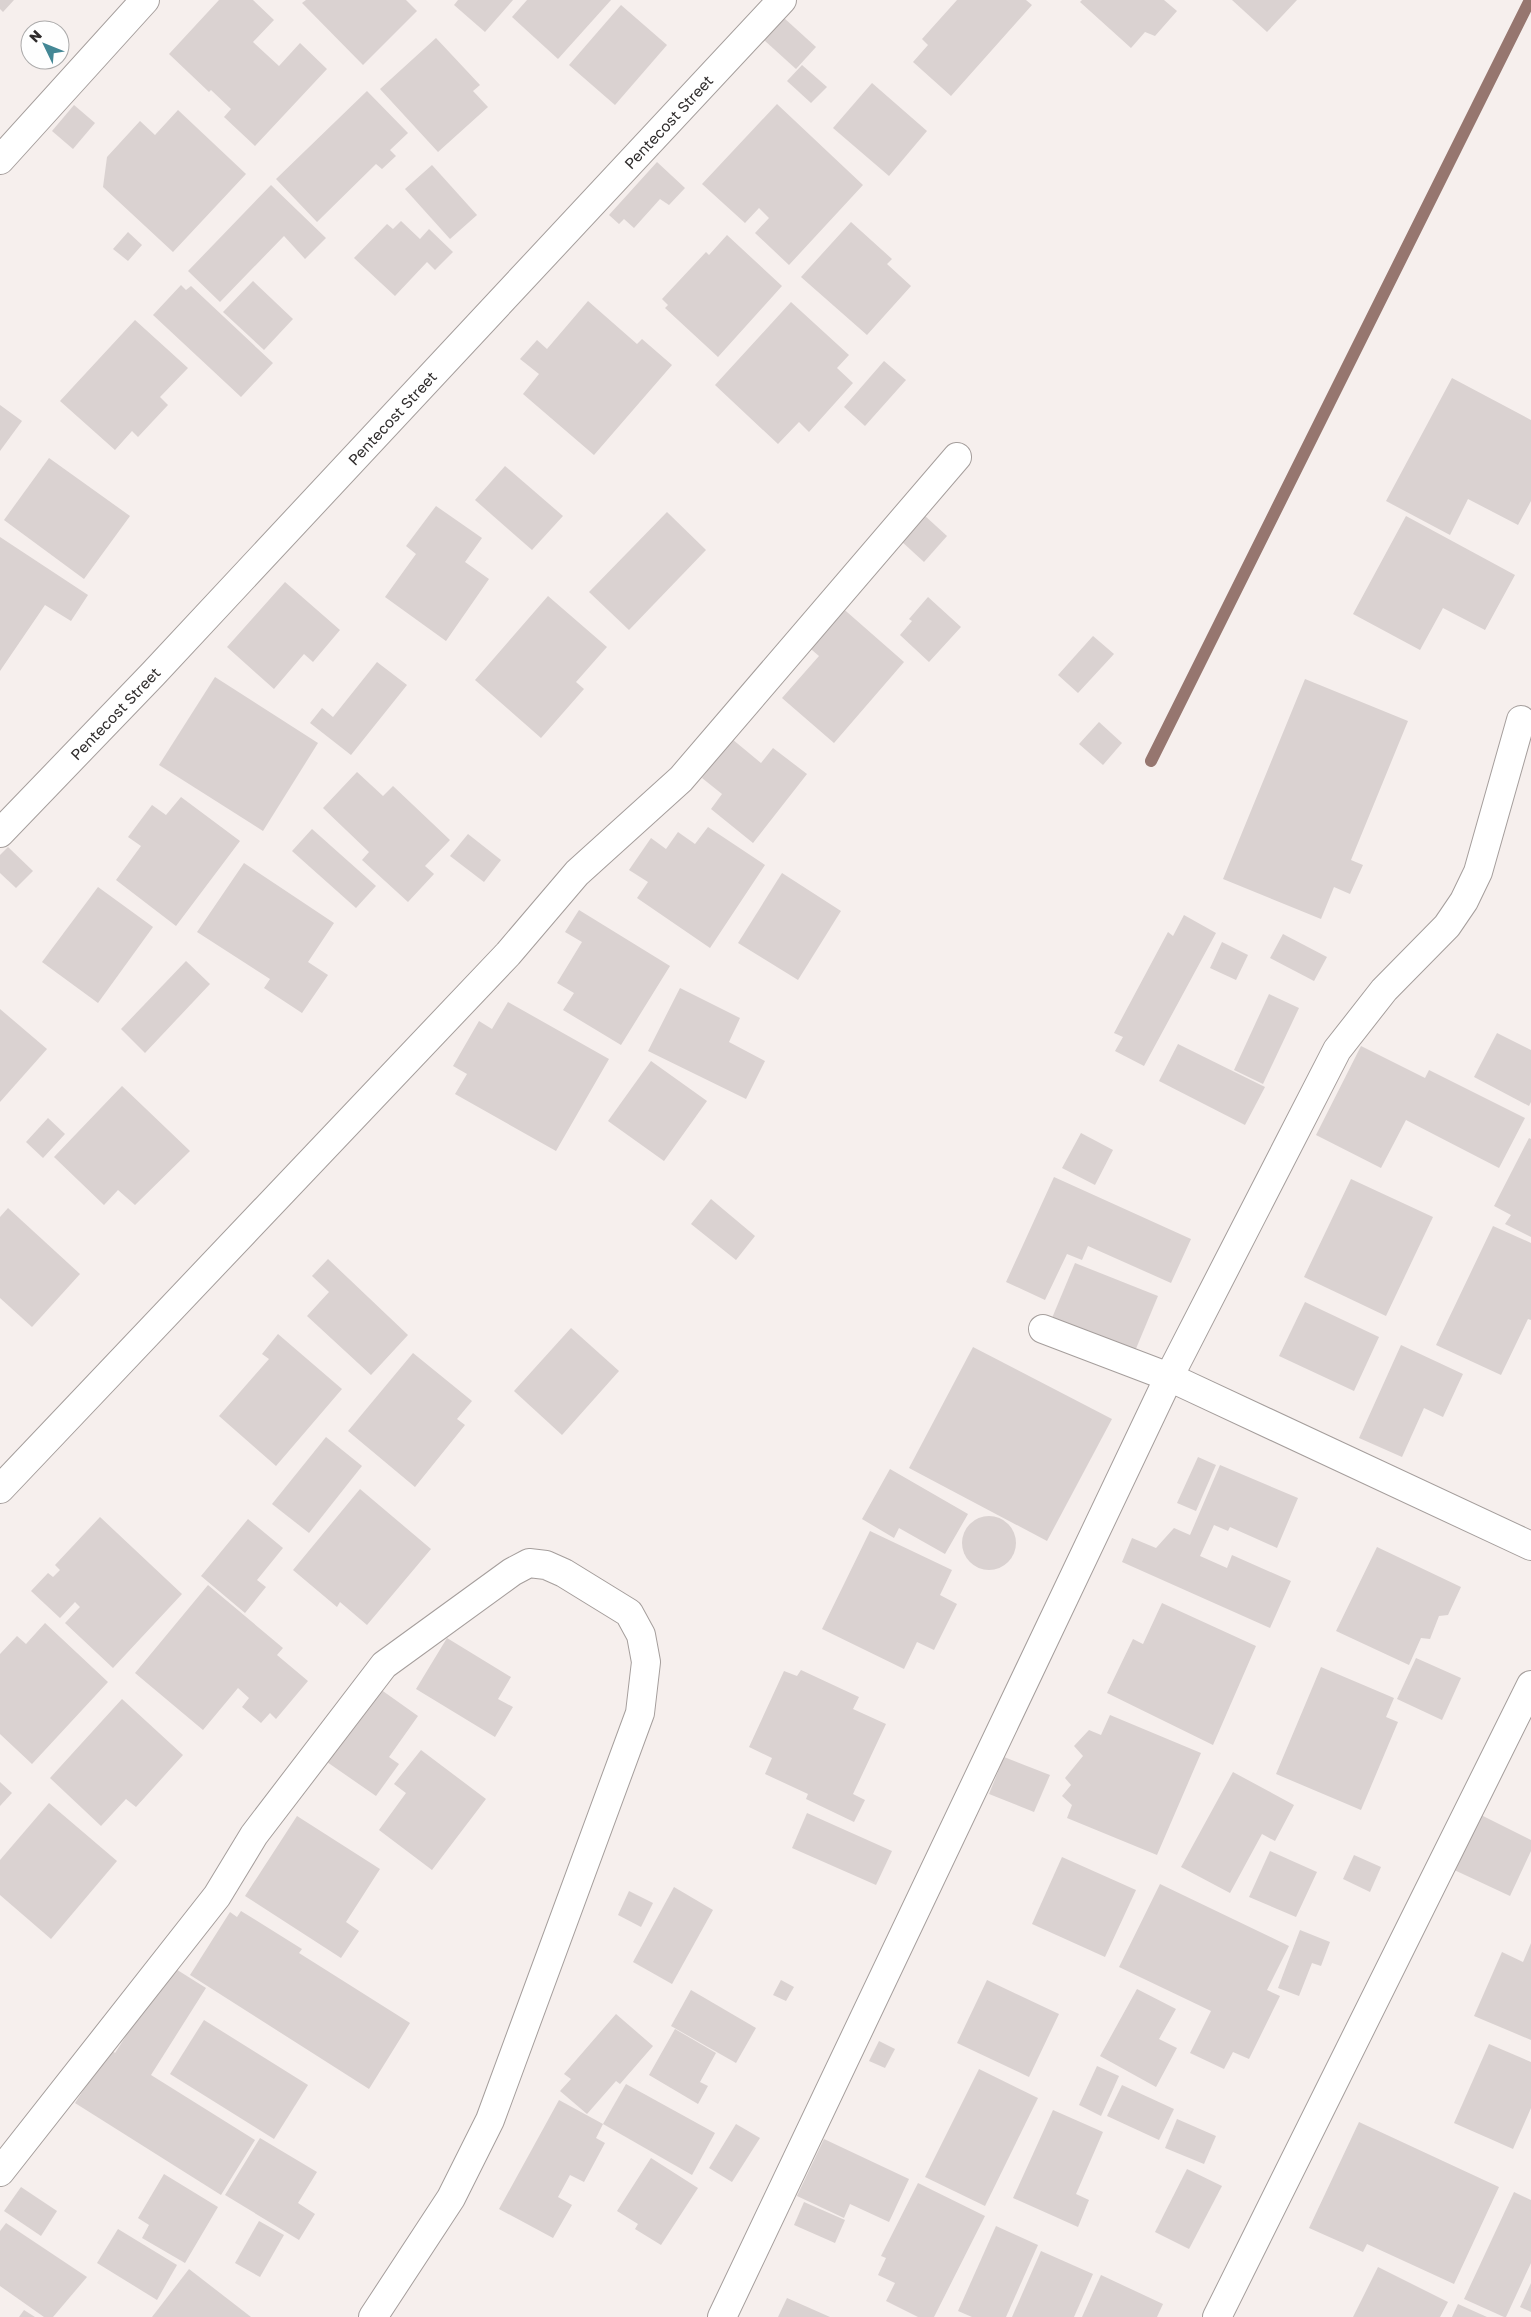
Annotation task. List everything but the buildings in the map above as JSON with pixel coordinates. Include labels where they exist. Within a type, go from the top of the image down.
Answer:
[{"type":"street","points":[[0,160],[145,0]]},
{"type":"street","name":"Pentecost Street","points":[[0,832],[153,674],[782,0]]},
{"type":"street","points":[[0,1489],[508,954],[577,873],[681,779],[957,457]]},
{"type":"street","points":[[722,2317],[1169,1376],[1337,1050],[1384,990],[1448,926],[1464,901],[1478,872],[1521,720]]},
{"type":"street","points":[[1044,1329],[1169,1376],[1531,1546]]},
{"type":"street","points":[[0,2172],[217,1896],[254,1835],[384,1665],[512,1572],[529,1564],[546,1565],[564,1573],[629,1613],[641,1635],[646,1662],[640,1713],[490,2120],[451,2198],[373,2317]]},
{"type":"street","points":[[1217,2317],[1531,1685]]},
{"type":"waterway","points":[[1151,761],[1530,0]]}]
